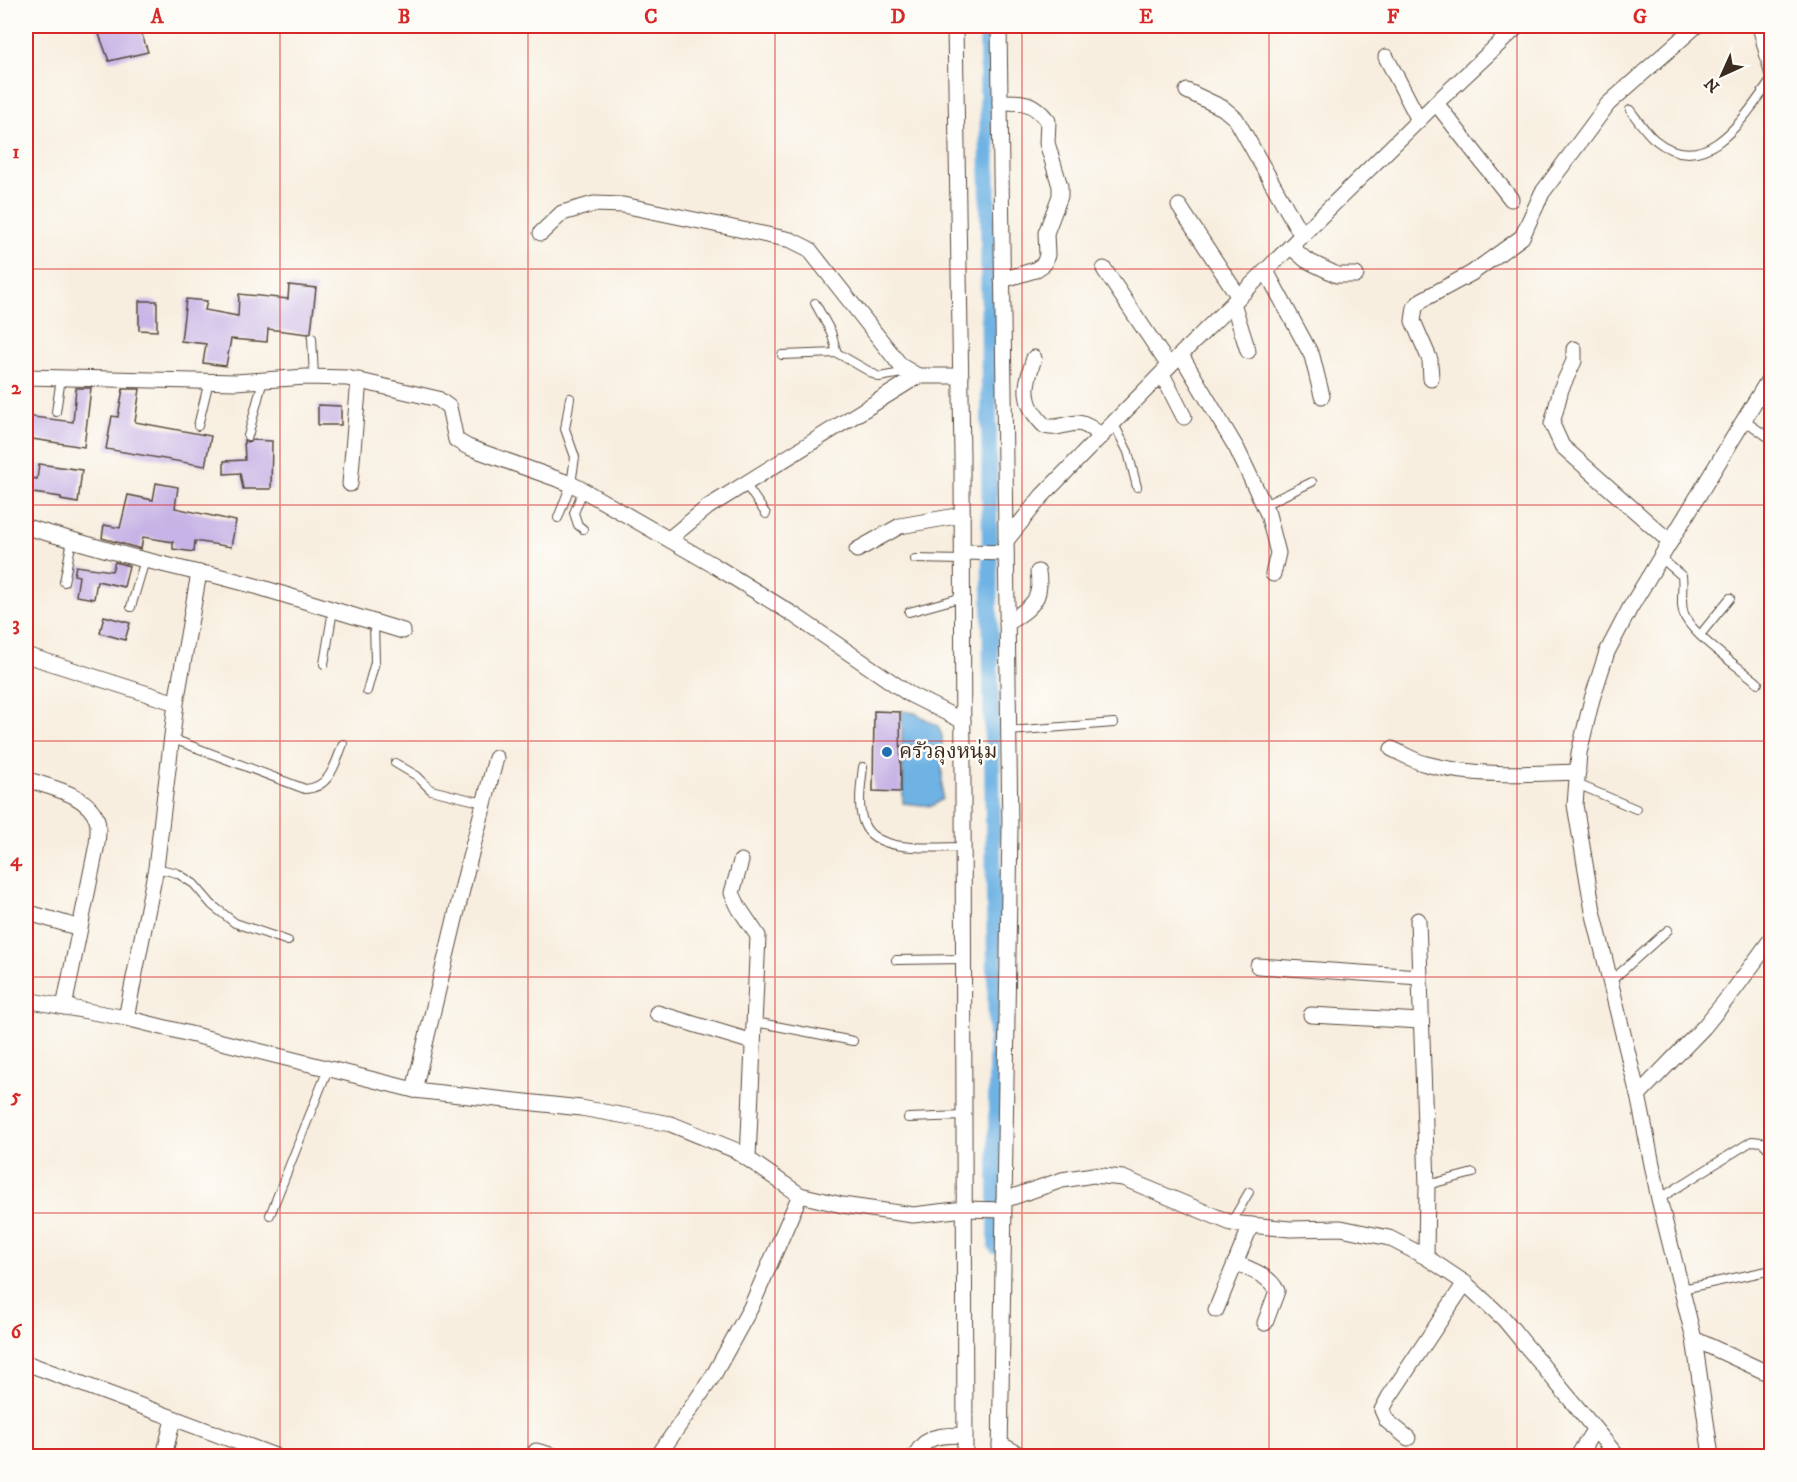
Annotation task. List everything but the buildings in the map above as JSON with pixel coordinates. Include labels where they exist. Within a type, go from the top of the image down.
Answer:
[{"type":"street","points":[[955,26],[962,515],[966,555],[963,597],[964,1116],[968,1209],[965,1456]]},
{"type":"street","points":[[999,26],[1002,549],[1007,624],[1010,828],[1002,1206],[1000,1450],[1022,1456]]},
{"type":"street","points":[[966,555],[1002,549],[1042,496],[1166,370],[1436,103],[1518,26]]},
{"type":"street","points":[[1431,379],[1430,360],[1413,321],[1415,307],[1435,292],[1472,273],[1522,237],[1542,193],[1608,104],[1696,26]]},
{"type":"street","points":[[1760,26],[1772,72]]},
{"type":"street","points":[[1386,57],[1419,120]]},
{"type":"street","points":[[1187,91],[1223,108],[1236,119],[1302,236]]},
{"type":"street","points":[[1000,102],[1030,104],[1048,121],[1047,143],[1060,196],[1046,233],[1047,255],[1044,264],[1035,270],[1002,280]]},
{"type":"street","points":[[1436,103],[1511,199]]},
{"type":"street","points":[[541,233],[562,213],[594,204],[623,205],[791,240],[809,249],[893,359],[914,374],[961,376]]},
{"type":"street","points":[[1179,206],[1236,300],[1248,351]]},
{"type":"street","points":[[1291,247],[1306,260],[1337,275],[1356,274]]},
{"type":"street","points":[[1104,269],[1166,370],[1184,417]]},
{"type":"street","points":[[1266,271],[1312,356],[1322,396]]},
{"type":"street","points":[[1575,349],[1574,361],[1561,389],[1552,424],[1563,446],[1670,542]]},
{"type":"street","points":[[1181,355],[1238,449],[1264,505],[1275,534],[1278,553],[1273,574]]},
{"type":"street","points":[[1034,358],[1025,388],[1028,402],[1035,415],[1046,426],[1059,427],[1079,423],[1102,436]]},
{"type":"street","points":[[669,539],[708,507],[746,485],[914,374]]},
{"type":"street","points":[[1711,1456],[1695,1339],[1659,1199],[1638,1095],[1593,911],[1575,805],[1579,753],[1592,699],[1607,652],[1630,608],[1772,374]]},
{"type":"street","points":[[26,377],[208,381],[314,377],[359,380],[438,399],[449,407],[456,440],[468,447],[577,487],[669,539],[794,615],[909,694],[963,721]]},
{"type":"street","points":[[350,484],[359,380]]},
{"type":"street","points":[[857,550],[900,526],[962,515]]},
{"type":"street","points":[[26,527],[145,560],[199,573],[214,574],[403,631]]},
{"type":"street","points":[[1007,624],[1030,607],[1039,596],[1038,572]]},
{"type":"street","points":[[126,1018],[156,868],[176,703],[199,573]]},
{"type":"street","points":[[26,655],[176,703]]},
{"type":"street","points":[[1392,749],[1424,764],[1445,768],[1577,778]]},
{"type":"street","points":[[414,1090],[496,758]]},
{"type":"street","points":[[26,779],[81,800],[91,809],[97,821],[97,844],[64,1007]]},
{"type":"street","points":[[741,861],[732,893],[758,936],[748,1158]]},
{"type":"street","points":[[26,912],[80,928]]},
{"type":"street","points":[[1418,920],[1420,1022],[1428,1185],[1426,1257]]},
{"type":"street","points":[[1638,1095],[1704,1027],[1772,939]]},
{"type":"street","points":[[1258,966],[1419,977]]},
{"type":"street","points":[[26,1000],[126,1018],[414,1090],[581,1108],[671,1124],[735,1150],[800,1195],[842,1205],[913,1215],[1002,1206],[1062,1180],[1093,1175],[1124,1178],[1231,1223],[1290,1229],[1341,1228],[1389,1238],[1426,1257],[1465,1282],[1504,1319],[1617,1456]]},
{"type":"street","points":[[657,1013],[753,1042]]},
{"type":"street","points":[[1311,1015],[1420,1022]]},
{"type":"street","points":[[658,1456],[713,1376],[751,1307],[800,1195]]},
{"type":"street","points":[[1216,1310],[1251,1225]]},
{"type":"street","points":[[1235,1263],[1266,1277],[1273,1284],[1277,1292],[1265,1323]]},
{"type":"street","points":[[1408,1438],[1387,1420],[1383,1410],[1389,1397],[1465,1282]]},
{"type":"street","points":[[1695,1339],[1772,1376]]},
{"type":"street","points":[[26,1363],[275,1456]]},
{"type":"street","points":[[164,1456],[173,1419]]},
{"type":"street","points":[[1578,1456],[1594,1430]]},
{"type":"street","points":[[915,1456],[926,1441],[938,1436],[965,1435]]},
{"type":"street","points":[[536,1451],[554,1456]]},
{"type":"lane","points":[[1630,110],[1653,138],[1670,149],[1692,153],[1710,148],[1730,134],[1772,79]]},
{"type":"lane","points":[[815,303],[831,332],[837,353]]},
{"type":"lane","points":[[312,338],[314,377]]},
{"type":"lane","points":[[782,356],[837,353],[879,377],[914,374]]},
{"type":"lane","points":[[56,412],[61,378]]},
{"type":"lane","points":[[248,436],[263,380]]},
{"type":"lane","points":[[198,426],[208,381]]},
{"type":"lane","points":[[570,398],[566,429],[574,457],[577,487],[573,513],[578,525],[584,529]]},
{"type":"lane","points":[[1744,420],[1772,441]]},
{"type":"lane","points":[[1114,424],[1128,452],[1137,487]]},
{"type":"lane","points":[[1264,505],[1312,482]]},
{"type":"lane","points":[[746,485],[766,514]]},
{"type":"lane","points":[[558,518],[577,487]]},
{"type":"lane","points":[[64,582],[72,540]]},
{"type":"lane","points":[[915,559],[966,555]]},
{"type":"lane","points":[[1660,558],[1682,576],[1685,617],[1700,635],[1758,683]]},
{"type":"lane","points":[[131,607],[145,560]]},
{"type":"lane","points":[[909,612],[963,597]]},
{"type":"lane","points":[[1700,635],[1730,598]]},
{"type":"lane","points":[[324,664],[333,610]]},
{"type":"lane","points":[[367,691],[375,662],[374,623]]},
{"type":"lane","points":[[1008,730],[1114,723]]},
{"type":"lane","points":[[172,740],[305,789],[317,788],[327,779],[343,744]]},
{"type":"lane","points":[[395,763],[417,776],[431,790],[484,803]]},
{"type":"lane","points":[[862,767],[860,799],[864,824],[872,836],[883,843],[902,846],[963,847]]},
{"type":"lane","points":[[1577,778],[1636,809]]},
{"type":"lane","points":[[156,868],[177,873],[194,884],[212,905],[235,923],[288,941]]},
{"type":"lane","points":[[1611,982],[1668,930]]},
{"type":"lane","points":[[896,960],[964,959]]},
{"type":"lane","points":[[755,1022],[854,1041]]},
{"type":"lane","points":[[270,1215],[328,1069]]},
{"type":"lane","points":[[908,1118],[964,1116]]},
{"type":"lane","points":[[1659,1199],[1752,1141],[1762,1142],[1772,1152]]},
{"type":"lane","points":[[1428,1185],[1473,1173]]},
{"type":"lane","points":[[1231,1223],[1249,1192]]},
{"type":"lane","points":[[1682,1289],[1772,1270]]},
{"type":"water","points":[[902,711],[915,713],[938,726],[942,736],[942,799],[932,806],[903,803]]},
{"type":"waterway","points":[[987,26],[996,1246]]},
{"type":"place","name":"ครัวลุงหนุ่ม","points":[[887,752]]}]
